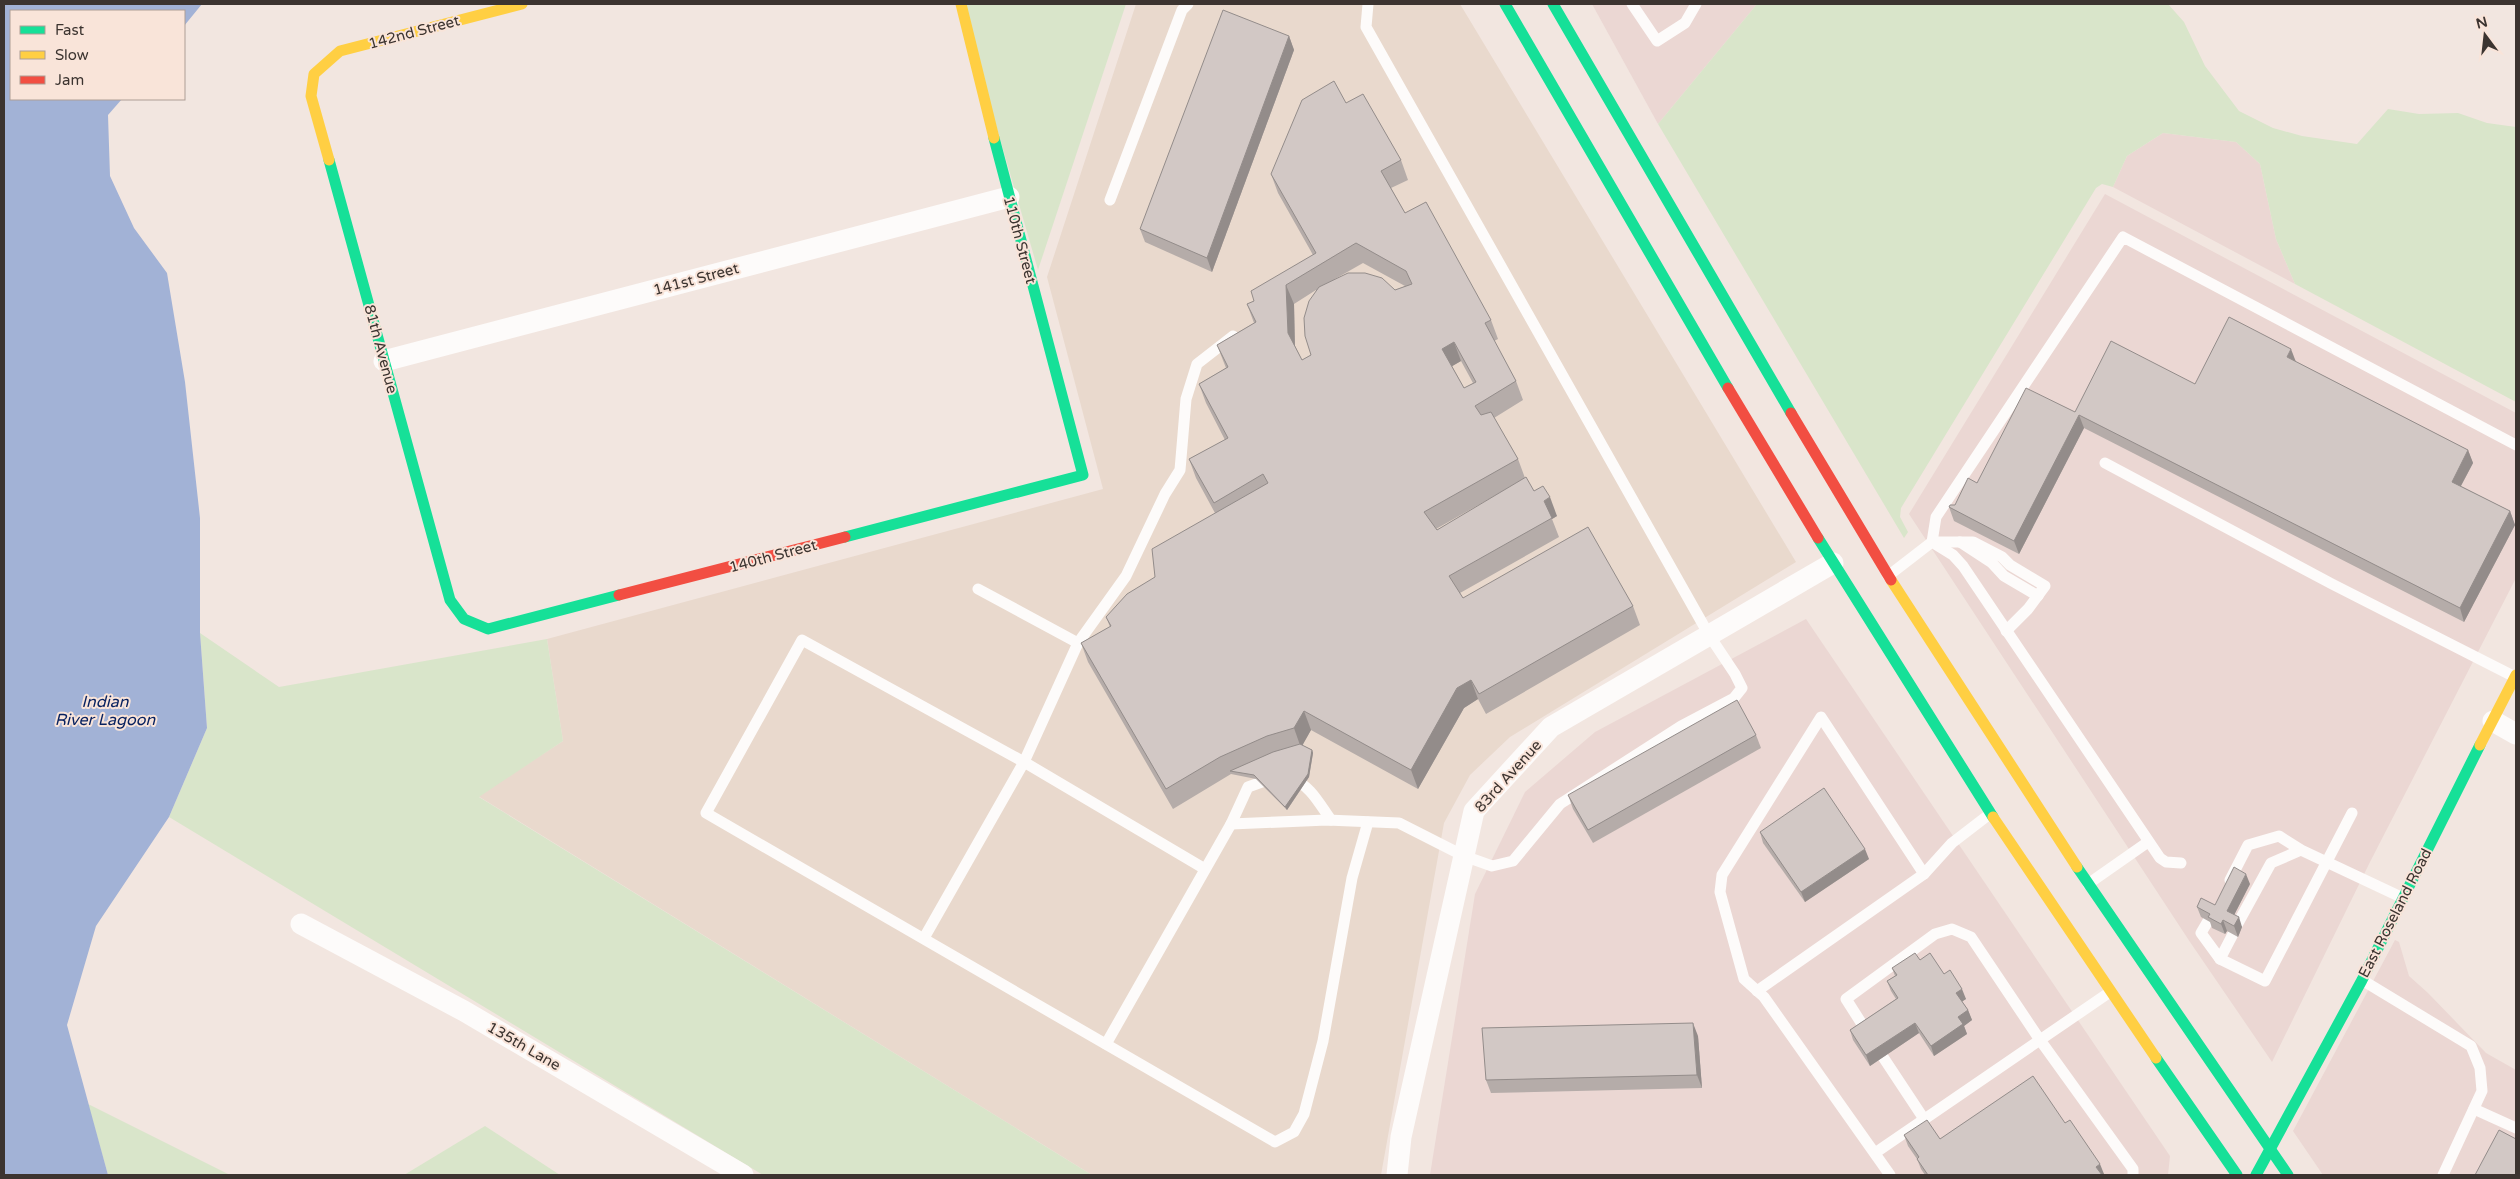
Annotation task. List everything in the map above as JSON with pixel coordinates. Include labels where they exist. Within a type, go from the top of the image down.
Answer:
[{"type":"main road","name":"142nd Street","points":[[314,74],[340,51],[522,4]]},
{"type":"main road","name":"110th Street","points":[[962,4],[1009,197],[1083,475]]},
{"type":"main road","points":[[1504,4],[1709,359],[1840,563],[1991,814],[2110,992],[2237,1175]]},
{"type":"main road","points":[[1553,4],[1745,336],[1888,576],[2088,884],[2288,1175]]},
{"type":"main road","name":"81th Avenue","points":[[314,74],[310,96],[450,600],[464,619]]},
{"type":"main road","name":"140th Street","points":[[464,619],[488,630],[1083,475]]},
{"type":"main road","points":[[1869,572],[1897,590]]},
{"type":"main road","name":"East Roseland Road","points":[[2256,1175],[2362,980],[2516,676]]},
{"type":"street","name":"141st Street","points":[[384,361],[1009,197]]},
{"type":"street","name":"83rd Avenue","points":[[1397,1175],[1401,1137],[1474,811],[1551,727],[1708,635],[1840,563]]},
{"type":"street","points":[[2493,722],[2516,734]]},
{"type":"street","name":"135th Lane","points":[[302,924],[464,1011],[743,1175]]},
{"type":"lane","points":[[1110,200],[1182,10],[1188,4]]},
{"type":"lane","points":[[1230,824],[1331,820],[1399,823],[1464,856],[1492,866],[1513,860],[1560,804],[1681,726],[1734,698],[1742,688],[1735,674],[1708,635],[1366,27],[1368,4]]},
{"type":"lane","points":[[1632,4],[1657,41],[1684,23],[1696,4]]},
{"type":"lane","points":[[1932,542],[1936,517],[2123,237],[2516,445]]},
{"type":"lane","points":[[924,938],[1024,762],[1078,643],[1126,576],[1165,494],[1180,470],[1186,398],[1197,364],[1233,336]]},
{"type":"lane","points":[[2106,463],[2332,584],[2516,676]]},
{"type":"lane","points":[[1888,576],[1932,542],[1959,541],[1992,563],[2004,576],[2041,591],[2006,630]]},
{"type":"lane","points":[[1932,542],[1953,555],[1963,566],[2160,858],[2166,862],[2181,863]]},
{"type":"lane","points":[[978,589],[1078,643]]},
{"type":"lane","points":[[1205,869],[1024,762],[802,640],[706,814],[1275,1142],[1294,1132],[1304,1114],[1323,1041],[1352,878],[1368,822]]},
{"type":"lane","points":[[1890,1175],[1757,991],[1744,979],[1720,892],[1722,875],[1821,717],[1924,874]]},
{"type":"lane","points":[[1106,1044],[1230,824],[1248,786],[1265,779],[1282,776],[1298,781],[1314,795],[1331,820]]},
{"type":"lane","points":[[2208,921],[2201,933],[2220,958],[2265,981],[2352,813]]},
{"type":"lane","points":[[1757,991],[1924,874],[1952,843],[1991,814]]},
{"type":"lane","points":[[2226,887],[2248,845],[2279,836],[2301,850],[2403,898]]},
{"type":"lane","points":[[2088,884],[2148,842]]},
{"type":"lane","points":[[2220,958],[2271,863],[2301,850]]},
{"type":"lane","points":[[1867,1032],[1846,999],[1935,934],[1952,930],[1971,937],[2040,1040],[2134,1169],[2133,1175]]},
{"type":"lane","points":[[2362,980],[2471,1046],[2480,1068],[2482,1091],[2444,1175]]},
{"type":"lane","points":[[1875,1153],[2110,992]]},
{"type":"lane","points":[[1883,1057],[1924,1119]]},
{"type":"lane","points":[[2474,1109],[2516,1128]]},
{"type":"shaded area","points":[[1136,4],[1460,4],[1796,562],[1510,737],[1470,775],[1444,823],[1381,1175],[1092,1175],[478,796],[563,741],[547,639],[1103,489],[1047,277]]},
{"type":"shaded area","points":[[1592,4],[1757,4],[1658,124]]},
{"type":"shaded area","points":[[2163,133],[2236,142],[2260,164],[2276,239],[2295,284],[2113,187],[2127,156]]},
{"type":"shaded area","points":[[2105,194],[2516,413],[2516,578],[2370,862],[2272,1062],[2190,942],[1909,514]]},
{"type":"shaded area","points":[[1806,619],[2170,1156],[2168,1175],[1430,1175],[1475,894],[1525,792],[1595,732]]},
{"type":"shaded area","points":[[2395,940],[2399,942],[2409,976],[2486,1053],[2516,1070],[2516,1175],[2323,1175],[2293,1131]]},
{"type":"green space","points":[[961,4],[1126,4],[1038,270]]},
{"type":"green space","points":[[1757,4],[2168,4],[2184,22],[2205,66],[2239,111],[2273,128],[2302,136],[2357,144],[2388,109],[2419,114],[2458,113],[2487,123],[2516,127],[2516,402],[2295,284],[2276,239],[2260,164],[2236,142],[2163,133],[2127,156],[2113,187],[2102,184],[2096,188],[1901,508],[1900,517],[1908,532],[1904,538],[1658,124]]},
{"type":"green space","points":[[200,633],[279,687],[547,639],[563,741],[479,797],[1092,1175],[763,1175],[169,817],[207,728]]},
{"type":"green space","points":[[88,1104],[230,1175],[108,1175]]},
{"type":"green space","points":[[485,1126],[560,1175],[404,1175]]},
{"type":"water","name":"Indian River Lagoon","points":[[4,4],[202,4],[185,25],[185,10],[10,10],[10,100],[121,100],[108,115],[110,176],[134,228],[167,273],[185,382],[200,518],[200,633],[207,728],[169,817],[96,926],[67,1025],[108,1175],[4,1175]]},
{"type":"building","points":[[1223,10],[1289,36],[1207,258],[1140,229]]},
{"type":"building","points":[[1334,81],[1346,103],[1363,94],[1401,160],[1381,171],[1405,213],[1426,202],[1491,320],[1485,323],[1516,381],[1475,406],[1481,415],[1491,412],[1518,459],[1424,512],[1437,530],[1526,477],[1534,491],[1543,486],[1550,497],[1544,501],[1552,518],[1449,576],[1463,598],[1588,527],[1633,606],[1479,694],[1471,680],[1457,688],[1411,770],[1304,711],[1294,728],[1267,736],[1220,757],[1166,789],[1081,643],[1111,626],[1106,617],[1127,594],[1155,577],[1152,549],[1268,483],[1263,474],[1214,503],[1189,459],[1228,438],[1199,384],[1228,367],[1217,345],[1256,322],[1247,304],[1254,301],[1251,291],[1316,253],[1271,174],[1302,100]],"holes":[[[1356,243],[1406,271],[1412,284],[1395,290],[1382,278],[1365,273],[1348,273],[1319,287],[1309,301],[1304,318],[1305,336],[1311,355],[1302,360],[1288,333],[1286,285]],[[1454,342],[1476,382],[1464,388],[1442,349]]]},
{"type":"building","points":[[2229,317],[2291,349],[2287,357],[2468,450],[2452,482],[2510,511],[2460,608],[2079,415],[2014,541],[1949,507],[1950,505],[1955,505],[1968,478],[1977,483],[2026,388],[2075,412],[2111,341],[2195,384]]},
{"type":"building","points":[[1737,700],[1756,735],[1588,830],[1568,795]]},
{"type":"building","points":[[1300,744],[1312,750],[1308,774],[1285,807],[1254,775],[1230,771],[1273,752]]},
{"type":"building","points":[[1824,788],[1865,849],[1801,892],[1760,832]]},
{"type":"building","points":[[2234,867],[2246,874],[2227,911],[2239,917],[2234,926],[2223,920],[2221,924],[2208,917],[2210,914],[2197,907],[2201,898],[2215,905]]},
{"type":"building","points":[[1915,953],[1920,960],[1930,953],[1944,974],[1950,970],[1962,989],[1956,993],[1968,1010],[1958,1017],[1963,1024],[1931,1046],[1915,1023],[1866,1055],[1850,1030],[1898,998],[1887,981],[1897,975],[1892,968]]},
{"type":"building","points":[[1693,1023],[1697,1075],[1486,1080],[1482,1028]]},
{"type":"building","points":[[2033,1076],[2065,1123],[2070,1120],[2100,1164],[2096,1167],[2102,1175],[1928,1175],[1917,1159],[1919,1157],[1904,1135],[1927,1120],[1940,1139]]},
{"type":"building","points":[[2499,1130],[2516,1139],[2516,1175],[2475,1175]]},
{"type":"traffic: fast","points":[[1505,4],[1728,388]]},
{"type":"traffic: fast","points":[[1553,4],[1791,413]]},
{"type":"traffic: fast","points":[[845,537],[1083,475],[994,138]]},
{"type":"traffic: fast","points":[[329,160],[450,600],[464,619],[488,629],[619,595]]},
{"type":"traffic: fast","points":[[1818,538],[1993,817]]},
{"type":"traffic: fast","points":[[2256,1175],[2362,980],[2480,745]]},
{"type":"traffic: fast","points":[[2077,867],[2288,1175]]},
{"type":"traffic: fast","points":[[2156,1058],[2237,1175]]},
{"type":"traffic: slow","points":[[329,160],[311,96],[314,74],[340,51],[522,4]]},
{"type":"traffic: slow","points":[[961,4],[994,138]]},
{"type":"traffic: slow","points":[[1891,580],[2077,867]]},
{"type":"traffic: slow","points":[[2480,745],[2516,675]]},
{"type":"traffic: slow","points":[[1993,817],[2156,1058]]},
{"type":"traffic: jam","points":[[1728,388],[1818,538]]},
{"type":"traffic: jam","points":[[1791,413],[1891,580]]},
{"type":"traffic: jam","points":[[619,595],[845,537]]}]
